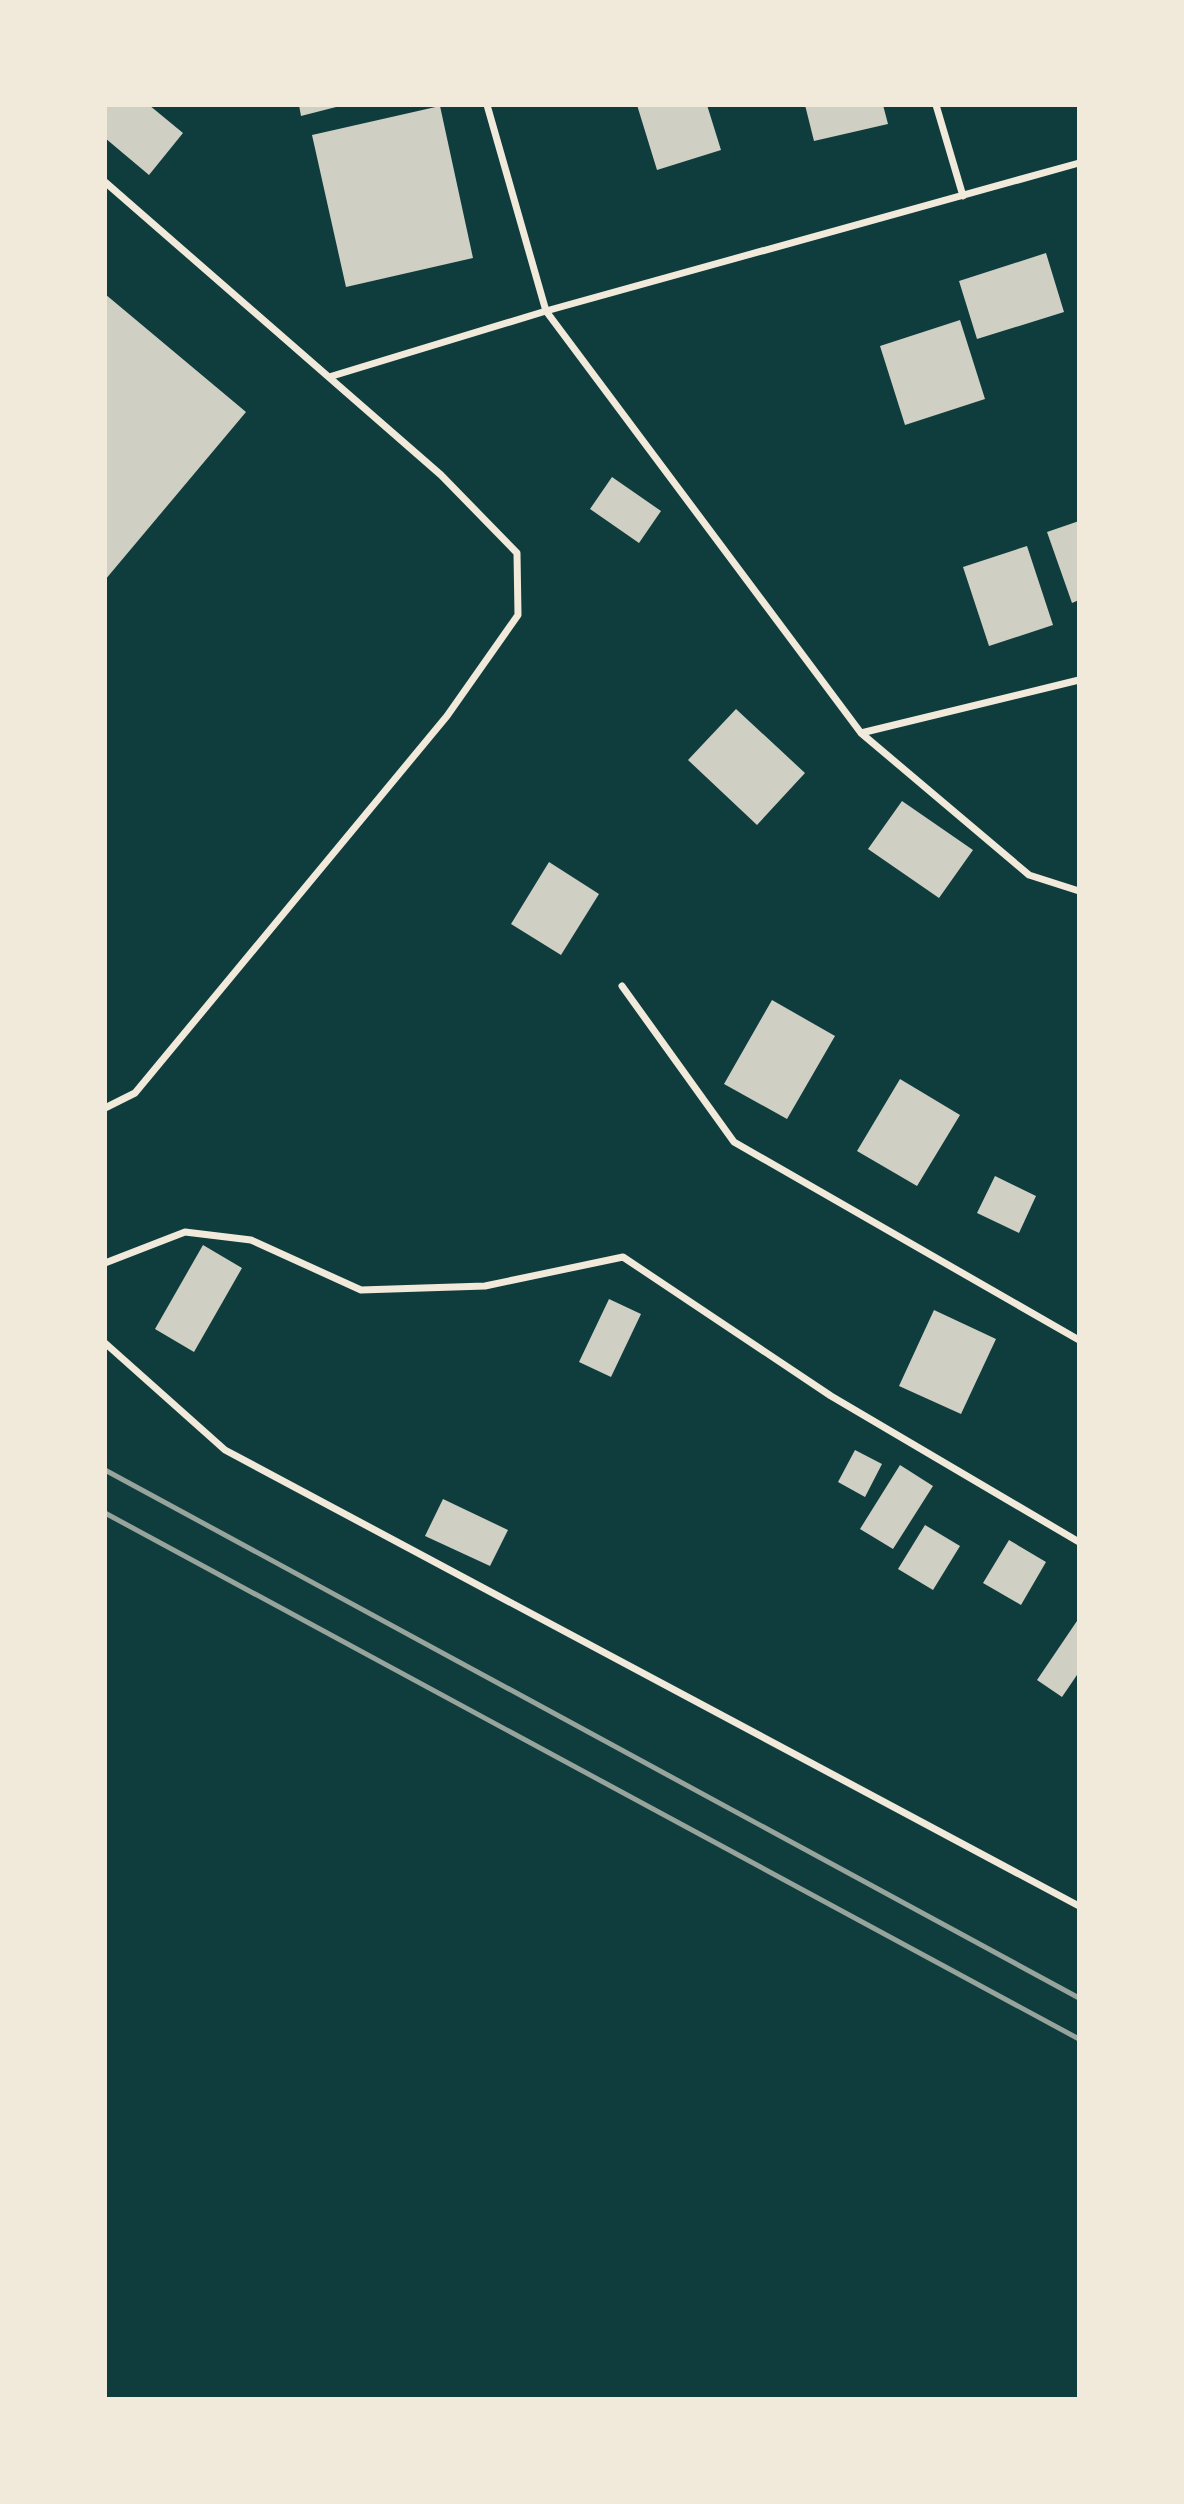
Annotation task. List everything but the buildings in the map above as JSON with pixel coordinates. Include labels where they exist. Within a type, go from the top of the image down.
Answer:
[{"type":"street","points":[[486,105],[546,311],[861,733],[1030,875],[1079,891]]},
{"type":"street","points":[[936,105],[963,196]]},
{"type":"street","points":[[328,377],[546,311],[1079,163]]},
{"type":"street","points":[[105,182],[441,475],[517,553],[518,615],[447,716],[135,1093],[105,1108]]},
{"type":"street","points":[[861,733],[1079,680]]},
{"type":"street","points":[[622,986],[734,1142],[1079,1340]]},
{"type":"street","points":[[105,1263],[185,1232],[251,1240],[361,1290],[485,1286],[623,1257],[831,1396],[1079,1542]]},
{"type":"street","points":[[105,1343],[225,1450],[1079,1906]]},
{"type":"railway","points":[[105,1470],[1079,1998]]},
{"type":"railway","points":[[105,1513],[1079,2039]]}]
